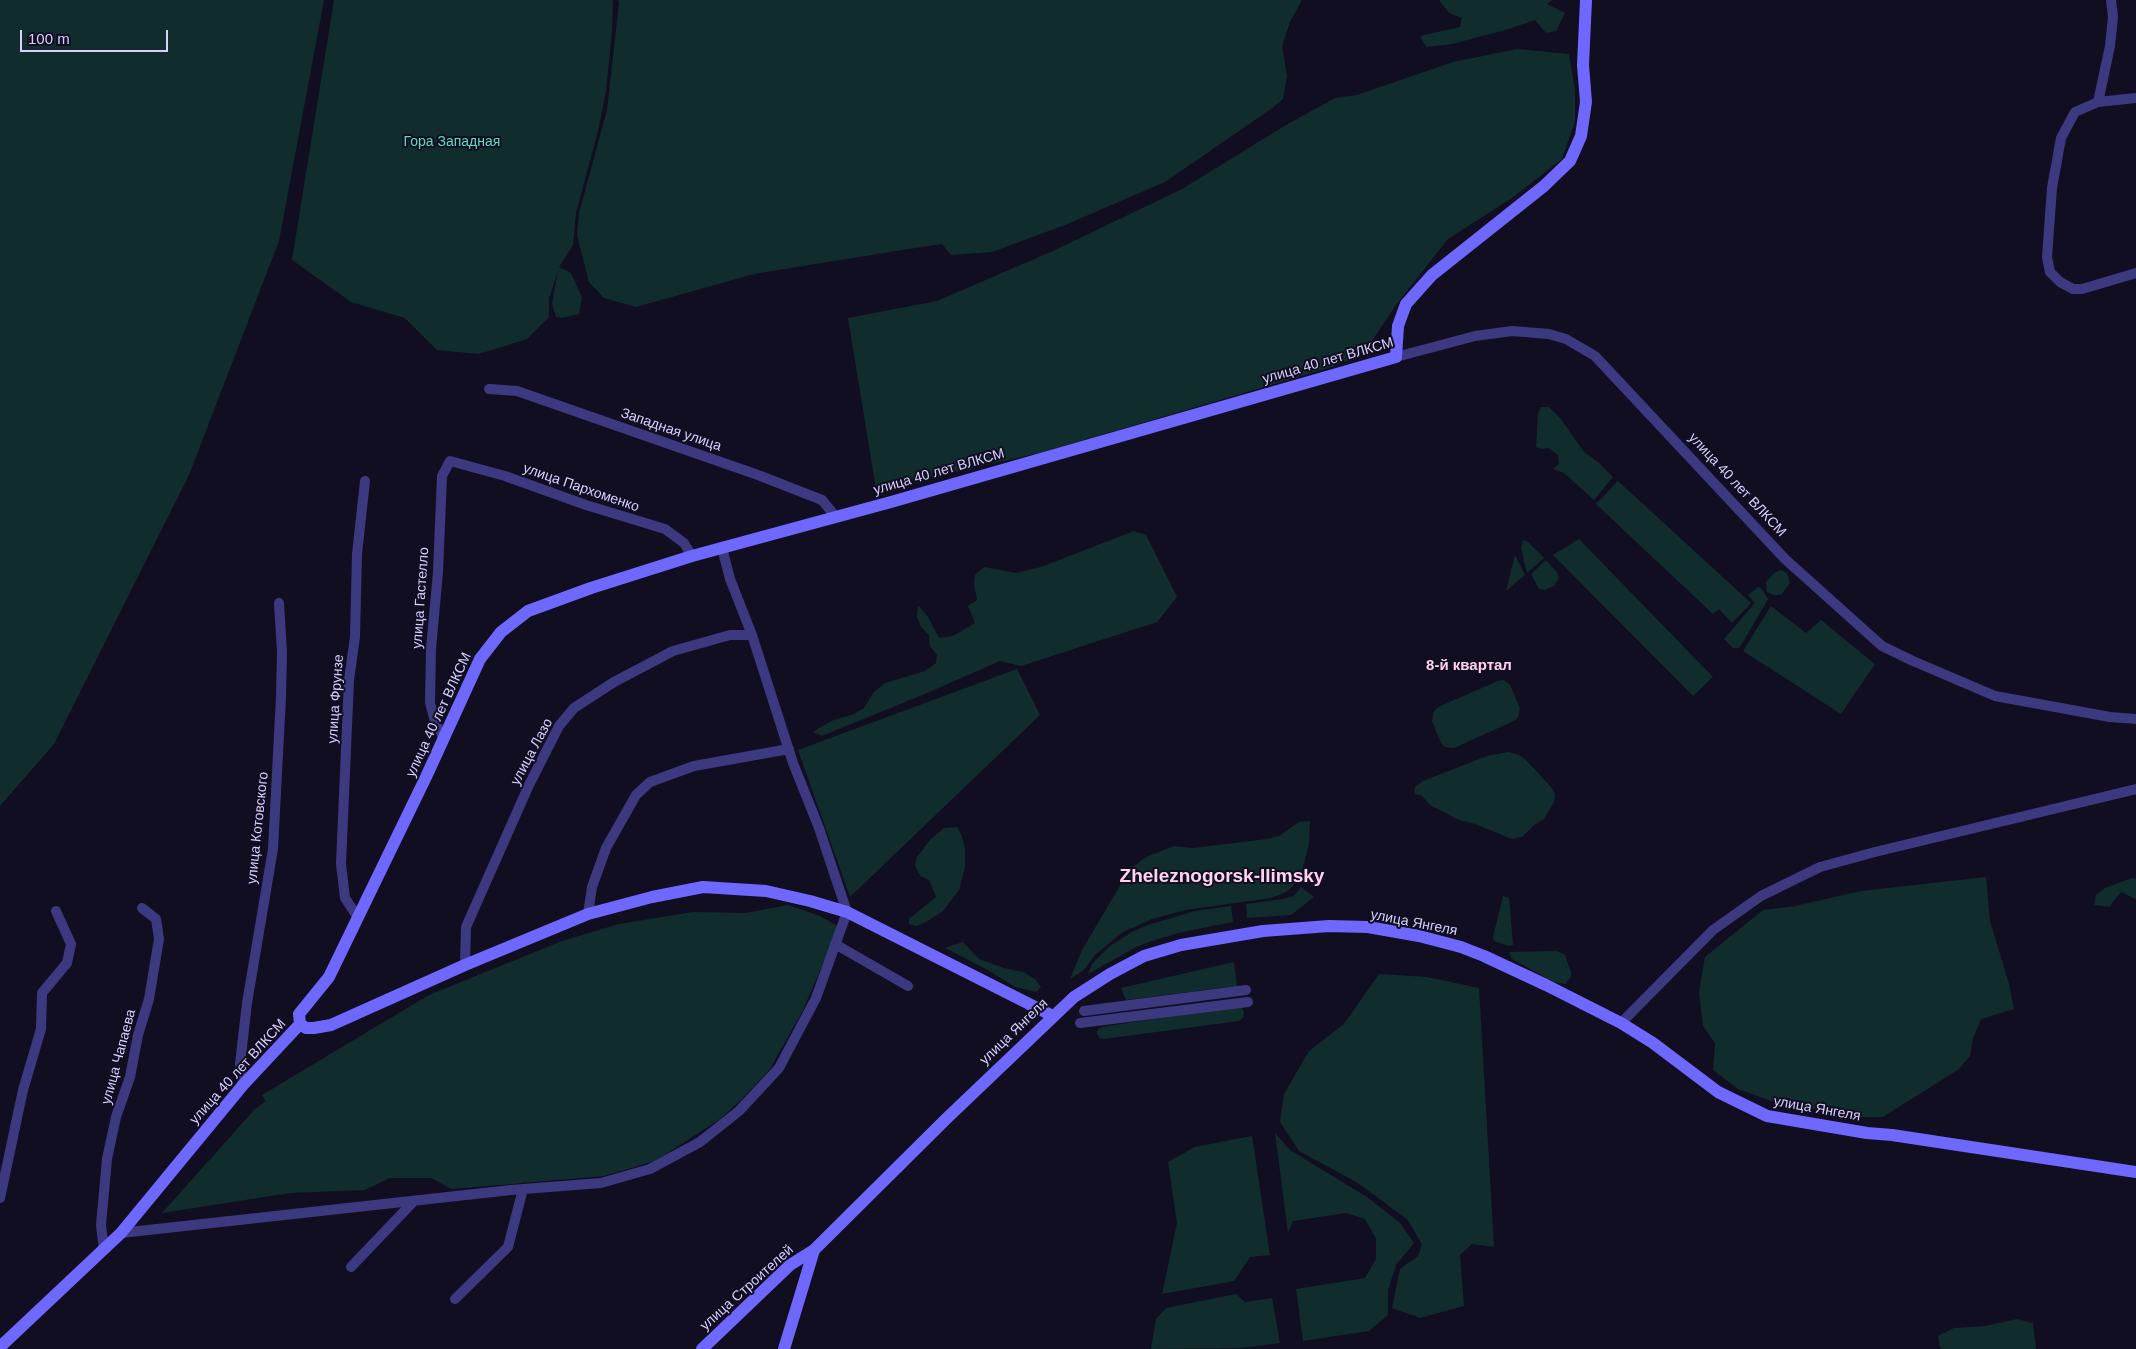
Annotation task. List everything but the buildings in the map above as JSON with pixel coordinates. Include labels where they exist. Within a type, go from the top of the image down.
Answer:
[{"type":"street","points":[[1396,357],[1398,326],[1406,304],[1432,275],[1544,186],[1570,160],[1581,136],[1586,102],[1583,65],[1586,0]]},
{"type":"street","points":[[2098,102],[2110,46],[2113,17],[2111,0]]},
{"type":"street","points":[[2136,98],[2098,102],[2075,112],[2061,138],[2052,188],[2047,257],[2050,272],[2060,282],[2073,289],[2082,289],[2136,273]]},
{"type":"street","name":"улица 40 лет ВЛКСМ","points":[[0,1346],[121,1233],[243,1085],[300,1024],[299,1014],[329,977],[480,659],[501,632],[528,611],[591,588],[692,556],[891,502],[1475,336],[1512,331],[1549,334],[1566,339],[1595,356],[1785,559],[1882,646],[1913,662],[1995,696],[2110,717],[2136,719]]},
{"type":"street","name":"Западная улица","points":[[489,389],[517,391],[758,475],[822,500],[835,516]]},
{"type":"street","name":"улица Пархоменко","points":[[450,461],[505,476],[594,508],[665,529],[684,543],[692,556]]},
{"type":"street","name":"улица Гастелло","points":[[443,736],[436,725],[430,703],[442,476],[450,461]]},
{"type":"street","name":"улица Фрунзе","points":[[358,916],[345,898],[341,864],[349,680],[355,636],[357,554],[365,482]]},
{"type":"street","points":[[121,1233],[608,1181],[650,1169],[700,1142],[739,1110],[779,1068],[816,998],[847,912],[819,828],[789,749],[752,634],[730,579],[722,548]]},
{"type":"street","name":"улица Котовского","points":[[243,1085],[240,1064],[247,1003],[273,849],[282,698],[279,602]]},
{"type":"street","name":"улица Лазо","points":[[465,965],[466,927],[529,785],[559,726],[574,708],[614,682],[673,652],[730,635],[752,634]]},
{"type":"street","points":[[588,914],[592,887],[606,848],[636,795],[650,782],[694,766],[789,749]]},
{"type":"street","points":[[1621,1024],[1713,930],[1762,896],[1820,867],[2136,789]]},
{"type":"street","points":[[300,1024],[306,1028],[331,1025],[465,965],[588,914],[652,897],[703,887],[766,891],[847,912],[1052,1016]]},
{"type":"street","name":"улица Чапаева","points":[[104,1250],[101,1225],[107,1159],[116,1117],[130,1078],[138,1035],[149,999],[159,939],[156,919],[142,908]]},
{"type":"street","points":[[0,1198],[23,1090],[41,1028],[42,993],[67,963],[71,944],[56,911]]},
{"type":"street","name":"улица Янгеля","points":[[814,1250],[852,1210],[1052,1016],[1074,997],[1110,974],[1144,956],[1181,945],[1263,931],[1329,926],[1368,927],[1419,936],[1460,947],[1528,977],[1621,1024],[1653,1044],[1718,1092],[1767,1116],[1867,1133],[1892,1135],[2136,1172]]},
{"type":"street","points":[[835,944],[908,986]]},
{"type":"street","points":[[1084,1011],[1246,990]]},
{"type":"street","points":[[1080,1023],[1248,1002]]},
{"type":"street","points":[[455,1299],[508,1247],[523,1189]]},
{"type":"street","points":[[351,1267],[414,1201]]},
{"type":"street","points":[[784,1349],[814,1250]]},
{"type":"street","name":"улица Строителей","points":[[702,1349],[790,1265],[814,1250]]},
{"type":"green space","points":[[0,0],[324,0],[279,241],[189,475],[54,744],[0,806]]},
{"type":"green space","name":"Гора Западная","points":[[334,0],[613,0],[606,91],[598,131],[576,213],[573,245],[559,267],[571,273],[582,298],[579,314],[562,318],[556,317],[552,304],[558,271],[549,298],[549,317],[527,339],[479,354],[437,350],[405,318],[351,302],[292,260]]},
{"type":"green space","points":[[618,0],[1302,0],[1290,22],[1282,46],[1287,76],[1283,99],[1165,182],[1065,225],[992,252],[951,255],[942,244],[902,250],[754,274],[636,307],[604,298],[589,282],[577,235],[579,213],[607,110]]},
{"type":"green space","points":[[1439,0],[1552,0],[1547,4],[1565,13],[1556,31],[1546,33],[1535,20],[1452,44],[1426,47],[1420,36],[1460,27],[1462,18],[1449,13]]},
{"type":"green space","points":[[1517,49],[1569,54],[1575,91],[1575,121],[1562,159],[1512,198],[1448,239],[1396,305],[1363,354],[1332,367],[1040,453],[876,489],[848,318],[937,301],[1053,251],[1182,189],[1286,125],[1335,98],[1357,95],[1453,62]]},
{"type":"green space","points":[[1541,407],[1549,407],[1561,419],[1584,452],[1598,462],[1613,477],[1594,500],[1564,473],[1553,469],[1559,464],[1558,455],[1548,448],[1536,447],[1538,414]]},
{"type":"green space","points":[[1618,481],[1751,603],[1732,623],[1719,609],[1713,614],[1596,504]]},
{"type":"green space","points":[[1134,531],[1146,535],[1177,597],[1157,622],[1021,666],[1000,661],[822,736],[813,732],[831,721],[854,714],[864,708],[874,692],[885,683],[925,671],[936,663],[937,655],[930,646],[929,635],[921,627],[917,617],[918,605],[928,617],[939,638],[953,636],[975,623],[968,606],[977,600],[974,583],[975,575],[984,567],[1016,573],[1041,567]]},
{"type":"green space","points":[[1579,539],[1713,677],[1693,696],[1553,555]]},
{"type":"green space","points":[[1523,540],[1528,542],[1544,558],[1527,573],[1521,548]]},
{"type":"green space","points":[[1515,555],[1525,575],[1506,591]]},
{"type":"green space","points":[[1546,560],[1557,572],[1559,578],[1554,586],[1545,590],[1539,589],[1531,574]]},
{"type":"green space","points":[[1781,570],[1787,573],[1790,583],[1781,595],[1767,592],[1766,582],[1773,574]]},
{"type":"green space","points":[[1758,587],[1761,588],[1768,599],[1739,648],[1733,648],[1724,639],[1755,603],[1748,595]]},
{"type":"green space","points":[[1771,606],[1806,633],[1821,620],[1875,664],[1841,714],[1743,651]]},
{"type":"green space","points":[[1017,669],[1040,715],[850,897],[798,750]]},
{"type":"green space","points":[[1504,680],[1510,685],[1520,708],[1516,720],[1454,748],[1445,747],[1441,743],[1432,721],[1434,711],[1438,707]]},
{"type":"green space","points":[[1509,752],[1519,755],[1526,760],[1555,794],[1554,802],[1544,819],[1534,825],[1522,837],[1512,839],[1475,824],[1459,820],[1430,805],[1421,795],[1414,794],[1415,787],[1423,781],[1487,756]]},
{"type":"green space","points":[[1310,821],[1309,844],[1301,874],[1293,886],[1286,892],[1271,898],[1185,910],[1152,919],[1123,932],[1095,955],[1084,970],[1070,979],[1082,950],[1121,884],[1134,866],[1146,857],[1174,846],[1193,848],[1267,839],[1279,836],[1299,822]]},
{"type":"green space","points":[[957,827],[965,848],[965,867],[959,890],[943,911],[916,926],[909,924],[909,919],[936,897],[929,880],[918,872],[915,864],[917,857],[931,839],[944,828]]},
{"type":"green space","points":[[1986,877],[1990,921],[2009,984],[2014,1009],[1981,1019],[1973,1038],[1970,1056],[1959,1069],[1883,1117],[1860,1117],[1771,1101],[1738,1089],[1713,1070],[1715,1043],[1703,1026],[1699,992],[1705,957],[1763,910],[1795,906],[1861,891]]},
{"type":"green space","points":[[2132,878],[2136,879],[2136,899],[2121,892],[2109,907],[2094,905],[2096,895],[2105,888]]},
{"type":"green space","points":[[1301,887],[1314,897],[1291,915],[1247,918],[1246,904],[1294,896]]},
{"type":"green space","points":[[1503,896],[1509,898],[1513,945],[1508,946],[1494,941],[1493,937]]},
{"type":"green space","points":[[788,905],[820,916],[839,927],[802,1012],[770,1069],[743,1098],[720,1119],[655,1161],[604,1176],[452,1189],[431,1178],[390,1178],[365,1190],[290,1193],[162,1213],[255,1109],[266,1101],[262,1095],[429,995],[562,941],[619,924],[693,912],[746,913]]},
{"type":"green space","points":[[1231,906],[1233,922],[1182,932],[1138,946],[1088,974],[1092,964],[1110,946],[1130,933],[1148,925],[1195,911]]},
{"type":"green space","points":[[963,942],[979,959],[1004,968],[1023,972],[1035,979],[1041,987],[1036,992],[1015,987],[986,969],[945,948]]},
{"type":"green space","points":[[1557,951],[1565,955],[1571,972],[1571,977],[1565,984],[1554,982],[1512,959],[1509,952]]},
{"type":"green space","points":[[1234,962],[1237,986],[1126,1000],[1121,988]]},
{"type":"green space","points":[[1379,974],[1427,977],[1479,988],[1494,1247],[1472,1244],[1460,1255],[1464,1306],[1420,1318],[1392,1308],[1400,1269],[1418,1256],[1422,1245],[1408,1220],[1358,1183],[1299,1151],[1280,1122],[1284,1094],[1309,1051],[1344,1024]]},
{"type":"green space","points":[[1238,1006],[1244,1012],[1243,1018],[1239,1021],[1104,1039],[1100,1038],[1097,1034],[1098,1029],[1102,1027]]},
{"type":"green space","points":[[1275,1133],[1290,1150],[1367,1197],[1399,1222],[1414,1243],[1396,1265],[1388,1290],[1388,1315],[1369,1331],[1303,1341],[1296,1289],[1365,1278],[1376,1259],[1376,1238],[1365,1219],[1346,1213],[1293,1221],[1288,1233]]},
{"type":"green space","points":[[1252,1136],[1270,1255],[1250,1257],[1234,1281],[1162,1294],[1177,1223],[1168,1162],[1195,1147]]},
{"type":"green space","points":[[1236,1294],[1245,1302],[1272,1298],[1280,1343],[1241,1348],[1151,1349],[1156,1319],[1166,1308]]},
{"type":"green space","points":[[2017,1319],[2033,1323],[2036,1349],[1941,1349],[1938,1336],[1954,1328],[1985,1326]]},
{"type":"district","name":"8-й квартал","points":[[1469,666]]},
{"type":"district","name":"Zheleznogorsk-Ilimsky","points":[[1222,877]]}]
